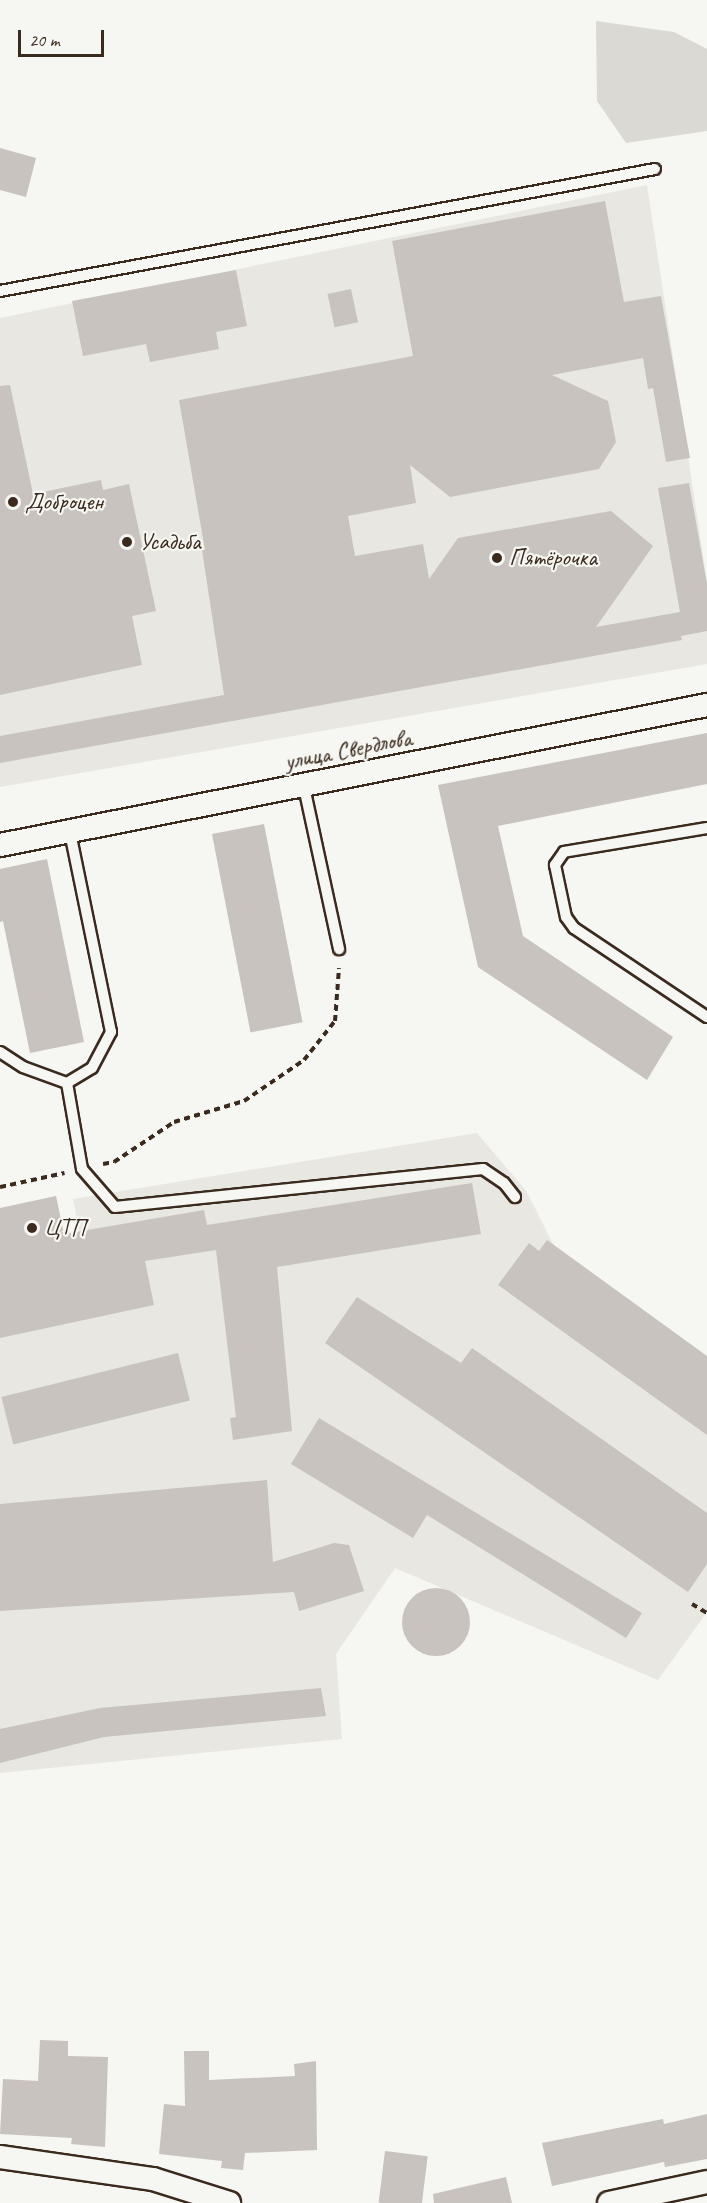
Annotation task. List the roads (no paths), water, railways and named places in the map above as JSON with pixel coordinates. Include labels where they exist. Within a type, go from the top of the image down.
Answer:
[{"type":"street","name":"улица Свердлова","points":[[0,845],[304,787],[707,705]]},
{"type":"street","points":[[0,2157],[153,2179],[229,2203]]},
{"type":"street","points":[[609,2203],[707,2182]]},
{"type":"lane","points":[[0,291],[655,169]]},
{"type":"lane","points":[[304,787],[339,949]]},
{"type":"lane","points":[[707,828],[564,852],[555,865],[566,917],[574,928],[707,1017]]},
{"type":"lane","points":[[68,1083],[92,1068],[111,1032],[70,832]]},
{"type":"lane","points":[[0,1052],[23,1067],[68,1083]]},
{"type":"lane","points":[[68,1083],[82,1168],[115,1207],[483,1169],[504,1183],[515,1197]]},
{"type":"place","name":"Доброцен","points":[[13,502]]},
{"type":"place","name":"Усадьба","points":[[127,542]]},
{"type":"place","name":"Пятёрочка","points":[[497,558]]},
{"type":"place","name":"ЦТП","points":[[32,1228]]}]
